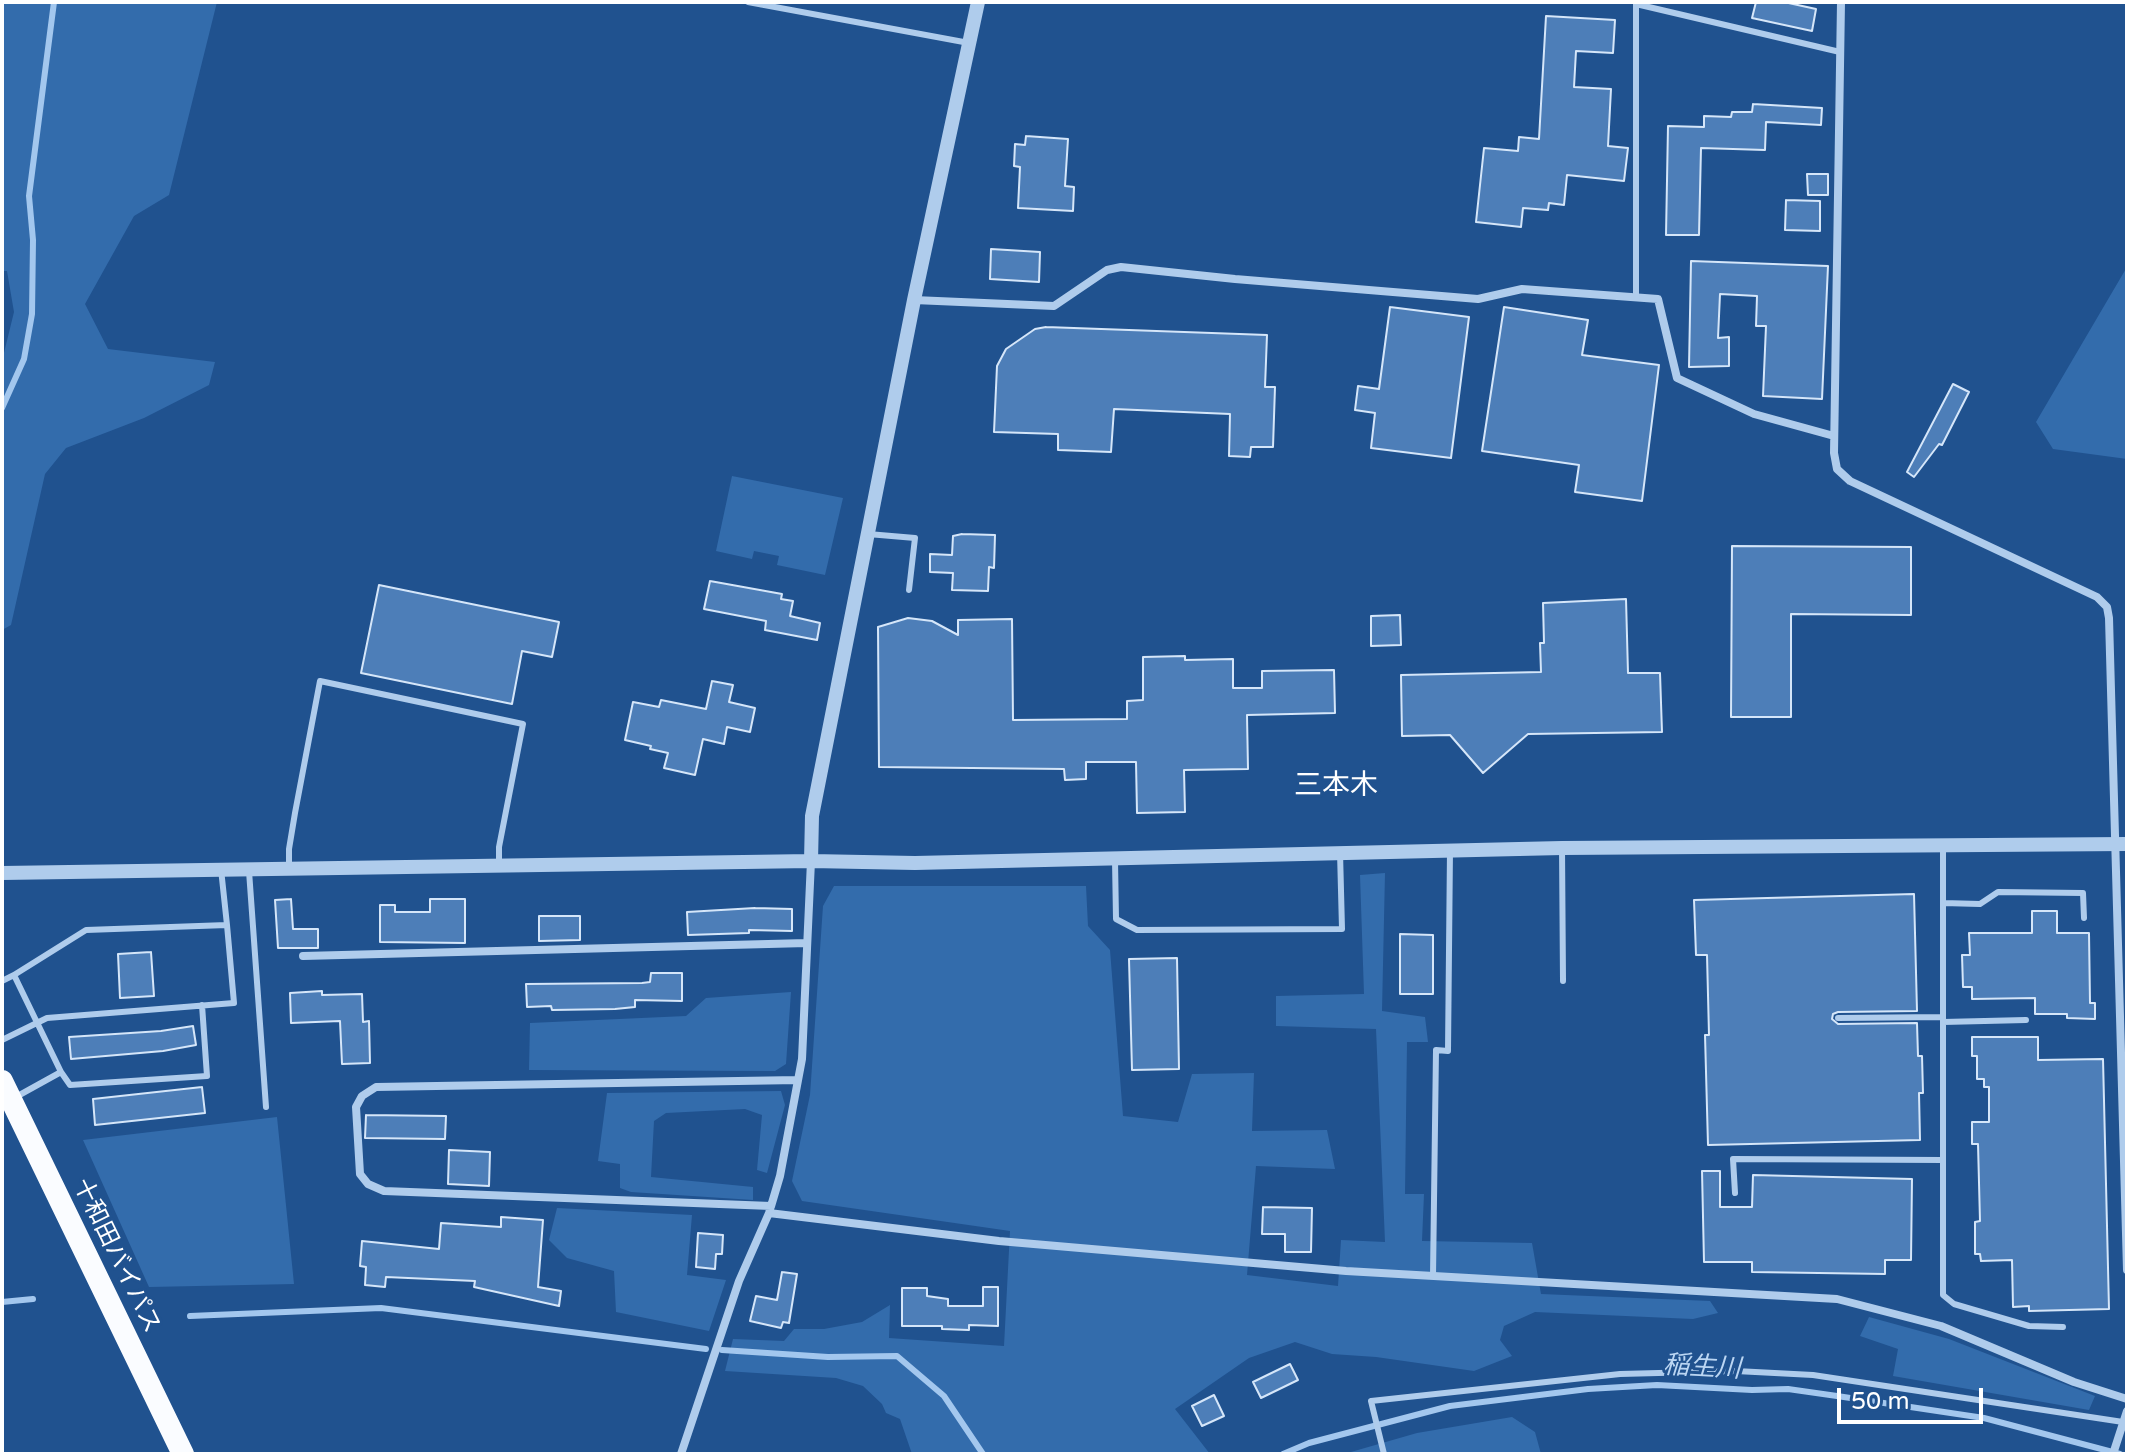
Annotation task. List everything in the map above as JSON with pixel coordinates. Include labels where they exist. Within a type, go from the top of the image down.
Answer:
[{"type":"highway","name":"十和田バイパス","points":[[5,1089],[183,1454]]},
{"type":"street","points":[[681,1454],[739,1281],[770,1209],[780,1176],[802,1059],[812,878],[812,816],[914,300],[978,2]]},
{"type":"street","points":[[1841,2],[1834,436],[1837,469],[1850,481],[2097,597],[2107,607],[2121,844],[2127,1270]]},
{"type":"street","points":[[914,300],[1054,306],[1107,270],[1121,267],[1478,299],[1522,289],[1658,299],[1677,378],[1754,414],[1834,436]]},
{"type":"street","points":[[2,873],[811,861],[915,863],[1562,848],[2121,844]]},
{"type":"street","points":[[303,956],[807,943]]},
{"type":"street","points":[[798,1080],[376,1087],[362,1096],[356,1107],[360,1174],[368,1184],[384,1191],[770,1209],[999,1241],[1433,1276],[1837,1299],[1941,1326],[2074,1382],[2127,1399]]},
{"type":"street","points":[[2113,1454],[2127,1411]]},
{"type":"lane","points":[[748,2],[970,43]]},
{"type":"lane","points":[[1636,297],[1636,4],[1840,52]]},
{"type":"lane","points":[[868,534],[915,538],[909,590]]},
{"type":"lane","points":[[289,870],[293,825],[320,681],[523,724],[499,847],[499,866]]},
{"type":"lane","points":[[1943,845],[1943,1295],[1954,1304],[2029,1326],[2063,1327]]},
{"type":"lane","points":[[1562,848],[1563,981]]},
{"type":"lane","points":[[1433,1276],[1436,1050],[1448,1051],[1450,850]]},
{"type":"lane","points":[[1115,857],[1116,919],[1137,930],[1342,929],[1340,852]]},
{"type":"lane","points":[[2,1040],[47,1018],[234,1003],[221,869]]},
{"type":"lane","points":[[249,869],[266,1107]]},
{"type":"lane","points":[[1943,903],[1980,904],[1998,892],[2083,893],[2084,918]]},
{"type":"lane","points":[[2,981],[86,930],[227,925]]},
{"type":"lane","points":[[14,975],[36,1025],[70,1085],[207,1076],[202,1005]]},
{"type":"lane","points":[[1838,1018],[2026,1020]]},
{"type":"lane","points":[[5,1089],[61,1072]]},
{"type":"lane","points":[[1735,1193],[1733,1159],[1943,1160]]},
{"type":"lane","points":[[1384,1454],[1371,1401],[1620,1374],[1736,1371],[1813,1375],[2123,1422]]},
{"type":"shaded area","points":[[2,2],[217,2],[169,195],[134,216],[85,304],[108,349],[215,362],[209,385],[144,418],[66,448],[45,474],[11,625],[2,630],[2,361],[14,312],[7,271],[2,271]]},
{"type":"shaded area","points":[[2127,267],[2127,459],[2053,449],[2036,422]]},
{"type":"shaded area","points":[[732,476],[843,498],[825,575],[777,565],[779,556],[754,551],[752,559],[716,551]]},
{"type":"shaded area","points":[[1385,873],[1382,1011],[1425,1017],[1428,1042],[1407,1042],[1405,1194],[1424,1194],[1422,1241],[1532,1243],[1541,1294],[1710,1301],[1718,1313],[1693,1319],[1535,1312],[1504,1326],[1500,1340],[1512,1356],[1474,1371],[1332,1354],[1295,1342],[1249,1358],[1175,1409],[1210,1454],[912,1454],[900,1419],[886,1413],[882,1404],[863,1386],[836,1378],[725,1371],[733,1339],[784,1341],[794,1329],[824,1329],[862,1322],[890,1305],[889,1338],[1004,1346],[1010,1231],[802,1201],[792,1181],[810,1095],[823,906],[834,886],[1086,886],[1088,926],[1110,950],[1123,1116],[1178,1122],[1192,1074],[1254,1073],[1252,1131],[1327,1130],[1335,1169],[1256,1166],[1247,1275],[1338,1286],[1341,1240],[1385,1242],[1376,1029],[1276,1026],[1276,996],[1364,994],[1360,875]]},
{"type":"shaded area","points":[[791,992],[786,1064],[775,1071],[529,1070],[530,1023],[686,1016],[706,998]]},
{"type":"shaded area","points":[[781,1091],[785,1105],[767,1173],[757,1170],[762,1115],[745,1109],[666,1113],[654,1121],[651,1177],[753,1187],[753,1200],[631,1192],[620,1188],[620,1164],[598,1161],[607,1093]]},
{"type":"shaded area","points":[[277,1117],[294,1284],[149,1287],[83,1140]]},
{"type":"shaded area","points":[[557,1208],[692,1215],[687,1275],[726,1280],[709,1331],[616,1312],[614,1271],[567,1258],[549,1240]]},
{"type":"shaded area","points":[[1869,1317],[1949,1339],[2095,1396],[2089,1410],[1893,1376],[1898,1349],[1860,1336]]},
{"type":"shaded area","points":[[1512,1417],[1535,1432],[1541,1454],[1344,1454],[1417,1433]]},
{"type":"building","points":[[1756,2],[1784,2],[1816,9],[1812,31],[1752,18]]},
{"type":"building","points":[[1546,16],[1615,20],[1613,53],[1576,51],[1574,87],[1611,89],[1608,146],[1628,148],[1624,181],[1567,175],[1564,205],[1549,203],[1548,210],[1523,208],[1521,227],[1476,222],[1484,148],[1518,151],[1519,137],[1539,139]]},
{"type":"building","points":[[1753,104],[1822,108],[1821,125],[1766,122],[1765,150],[1701,148],[1699,235],[1666,235],[1668,126],[1704,127],[1704,116],[1731,117],[1732,112],[1752,112]]},
{"type":"building","points":[[1026,136],[1068,139],[1065,186],[1074,187],[1073,211],[1018,208],[1020,167],[1014,166],[1015,144],[1025,145]]},
{"type":"building","points":[[1807,174],[1828,174],[1828,195],[1808,195]]},
{"type":"building","points":[[1786,200],[1820,201],[1820,231],[1785,230]]},
{"type":"building","points":[[991,249],[1040,252],[1039,282],[990,279]]},
{"type":"building","points":[[1691,261],[1828,266],[1822,399],[1763,396],[1766,326],[1756,326],[1757,296],[1720,294],[1718,338],[1729,337],[1729,366],[1689,367]]},
{"type":"building","points":[[1390,307],[1469,317],[1451,458],[1371,448],[1375,413],[1355,410],[1358,386],[1379,389]]},
{"type":"building","points":[[1504,307],[1588,320],[1582,355],[1659,365],[1642,501],[1575,492],[1579,465],[1482,451]]},
{"type":"building","points":[[1035,329],[1267,335],[1265,387],[1275,387],[1273,447],[1251,447],[1250,457],[1229,456],[1230,414],[1114,409],[1111,452],[1058,450],[1058,434],[994,432],[997,366],[1006,349]]},
{"type":"building","points":[[1953,384],[1969,392],[1942,445],[1939,444],[1914,477],[1907,472]]},
{"type":"building","points":[[995,535],[994,568],[989,567],[988,591],[952,590],[953,573],[930,572],[930,554],[952,555],[953,536]]},
{"type":"building","points":[[1732,546],[1911,547],[1911,615],[1791,614],[1791,717],[1731,717]]},
{"type":"building","points":[[710,581],[782,594],[781,599],[793,601],[790,616],[820,623],[817,640],[765,630],[766,621],[704,609]]},
{"type":"building","points":[[379,585],[559,622],[552,657],[522,651],[512,704],[361,673]]},
{"type":"building","points":[[1626,599],[1628,673],[1660,673],[1662,732],[1528,734],[1483,773],[1450,735],[1402,736],[1401,675],[1541,672],[1543,603]]},
{"type":"building","points":[[1400,615],[1401,645],[1371,646],[1371,616]]},
{"type":"building","points":[[908,618],[932,621],[958,635],[958,620],[1012,619],[1013,720],[1127,719],[1127,701],[1143,700],[1143,657],[1185,656],[1185,660],[1233,659],[1233,688],[1262,688],[1262,671],[1334,670],[1335,713],[1247,715],[1248,769],[1184,770],[1185,812],[1137,813],[1136,762],[1086,762],[1086,779],[1065,780],[1064,769],[879,767],[878,627]]},
{"type":"building","points":[[712,681],[733,685],[729,702],[755,708],[750,732],[727,727],[724,744],[703,739],[695,775],[664,768],[668,753],[625,740],[633,702],[659,707],[661,700],[706,709]]},
{"type":"building","points":[[1914,894],[1917,1011],[1838,1012],[1833,1014],[1832,1019],[1838,1024],[1917,1023],[1923,1093],[1919,1093],[1920,1140],[1708,1145],[1705,1035],[1709,1035],[1707,955],[1696,955],[1694,900]]},
{"type":"building","points":[[291,899],[293,929],[318,929],[318,948],[278,948],[275,900]]},
{"type":"building","points":[[430,899],[465,899],[465,943],[380,942],[380,905],[395,905],[395,912],[430,912]]},
{"type":"building","points":[[792,909],[792,931],[749,930],[749,933],[688,935],[687,912]]},
{"type":"building","points":[[2032,911],[2057,911],[2057,933],[2089,933],[2090,1003],[2095,1003],[2095,1019],[2067,1018],[2067,1014],[2035,1014],[2035,998],[1972,999],[1972,987],[1963,987],[1962,955],[1970,955],[1969,933],[2032,933]]},
{"type":"building","points":[[539,916],[580,916],[580,940],[539,941]]},
{"type":"building","points":[[1400,934],[1433,935],[1433,994],[1400,994]]},
{"type":"building","points":[[151,952],[154,996],[120,998],[118,954]]},
{"type":"building","points":[[1177,958],[1179,1069],[1132,1070],[1129,959]]},
{"type":"building","points":[[651,973],[682,973],[682,1001],[635,1000],[635,1007],[615,1009],[552,1010],[551,1006],[527,1007],[526,984],[642,983],[650,982]]},
{"type":"building","points":[[322,991],[322,995],[362,994],[363,1022],[369,1021],[370,1063],[342,1064],[340,1021],[291,1023],[290,993]]},
{"type":"building","points":[[193,1026],[196,1045],[71,1059],[69,1037]]},
{"type":"building","points":[[1972,1037],[2038,1037],[2038,1060],[2103,1059],[2109,1309],[2029,1311],[2029,1306],[2013,1307],[2012,1260],[1981,1261],[1980,1254],[1975,1254],[1975,1222],[1980,1221],[1978,1144],[1972,1144],[1972,1122],[1989,1122],[1989,1087],[1984,1087],[1984,1079],[1977,1079],[1977,1056],[1972,1056]]},
{"type":"building","points":[[202,1087],[205,1113],[95,1125],[93,1099]]},
{"type":"building","points":[[366,1115],[446,1116],[445,1139],[365,1138]]},
{"type":"building","points":[[449,1150],[490,1152],[489,1186],[448,1184]]},
{"type":"building","points":[[1702,1171],[1720,1171],[1720,1207],[1752,1207],[1753,1175],[1912,1179],[1911,1260],[1885,1260],[1885,1274],[1752,1272],[1752,1262],[1704,1262]]},
{"type":"building","points":[[1263,1207],[1312,1208],[1311,1252],[1285,1252],[1285,1234],[1262,1234]]},
{"type":"building","points":[[501,1217],[543,1220],[538,1287],[561,1291],[559,1306],[474,1287],[475,1281],[386,1277],[385,1287],[365,1285],[366,1267],[360,1266],[362,1241],[439,1249],[441,1223],[501,1227]]},
{"type":"building","points":[[698,1233],[723,1235],[722,1254],[716,1254],[715,1269],[696,1267]]},
{"type":"building","points":[[782,1272],[797,1274],[789,1323],[783,1322],[781,1328],[750,1321],[756,1296],[777,1300]]},
{"type":"building","points":[[983,1287],[998,1287],[998,1326],[969,1325],[969,1330],[902,1326],[902,1288],[927,1288],[927,1296],[948,1299],[948,1306],[983,1306]]},
{"type":"building","points":[[1290,1364],[1298,1380],[1261,1398],[1253,1382]]},
{"type":"building","points":[[1214,1395],[1224,1416],[1202,1426],[1192,1406]]},
{"type":"waterway","points":[[2,408],[24,359],[32,314],[33,240],[29,196],[54,2]]},
{"type":"waterway","points":[[2,1302],[33,1299]]},
{"type":"waterway","points":[[190,1316],[381,1308],[706,1349]]},
{"type":"waterway","points":[[722,1350],[828,1357],[897,1356],[944,1396],[983,1454]]},
{"type":"waterway","name":"稲生川","points":[[1283,1454],[1309,1443],[1450,1406],[1588,1389],[1657,1385],[1788,1389],[1837,1396],[1984,1418],[2120,1454]]},
{"type":"district","name":"三本木","points":[[1336,787]]}]
